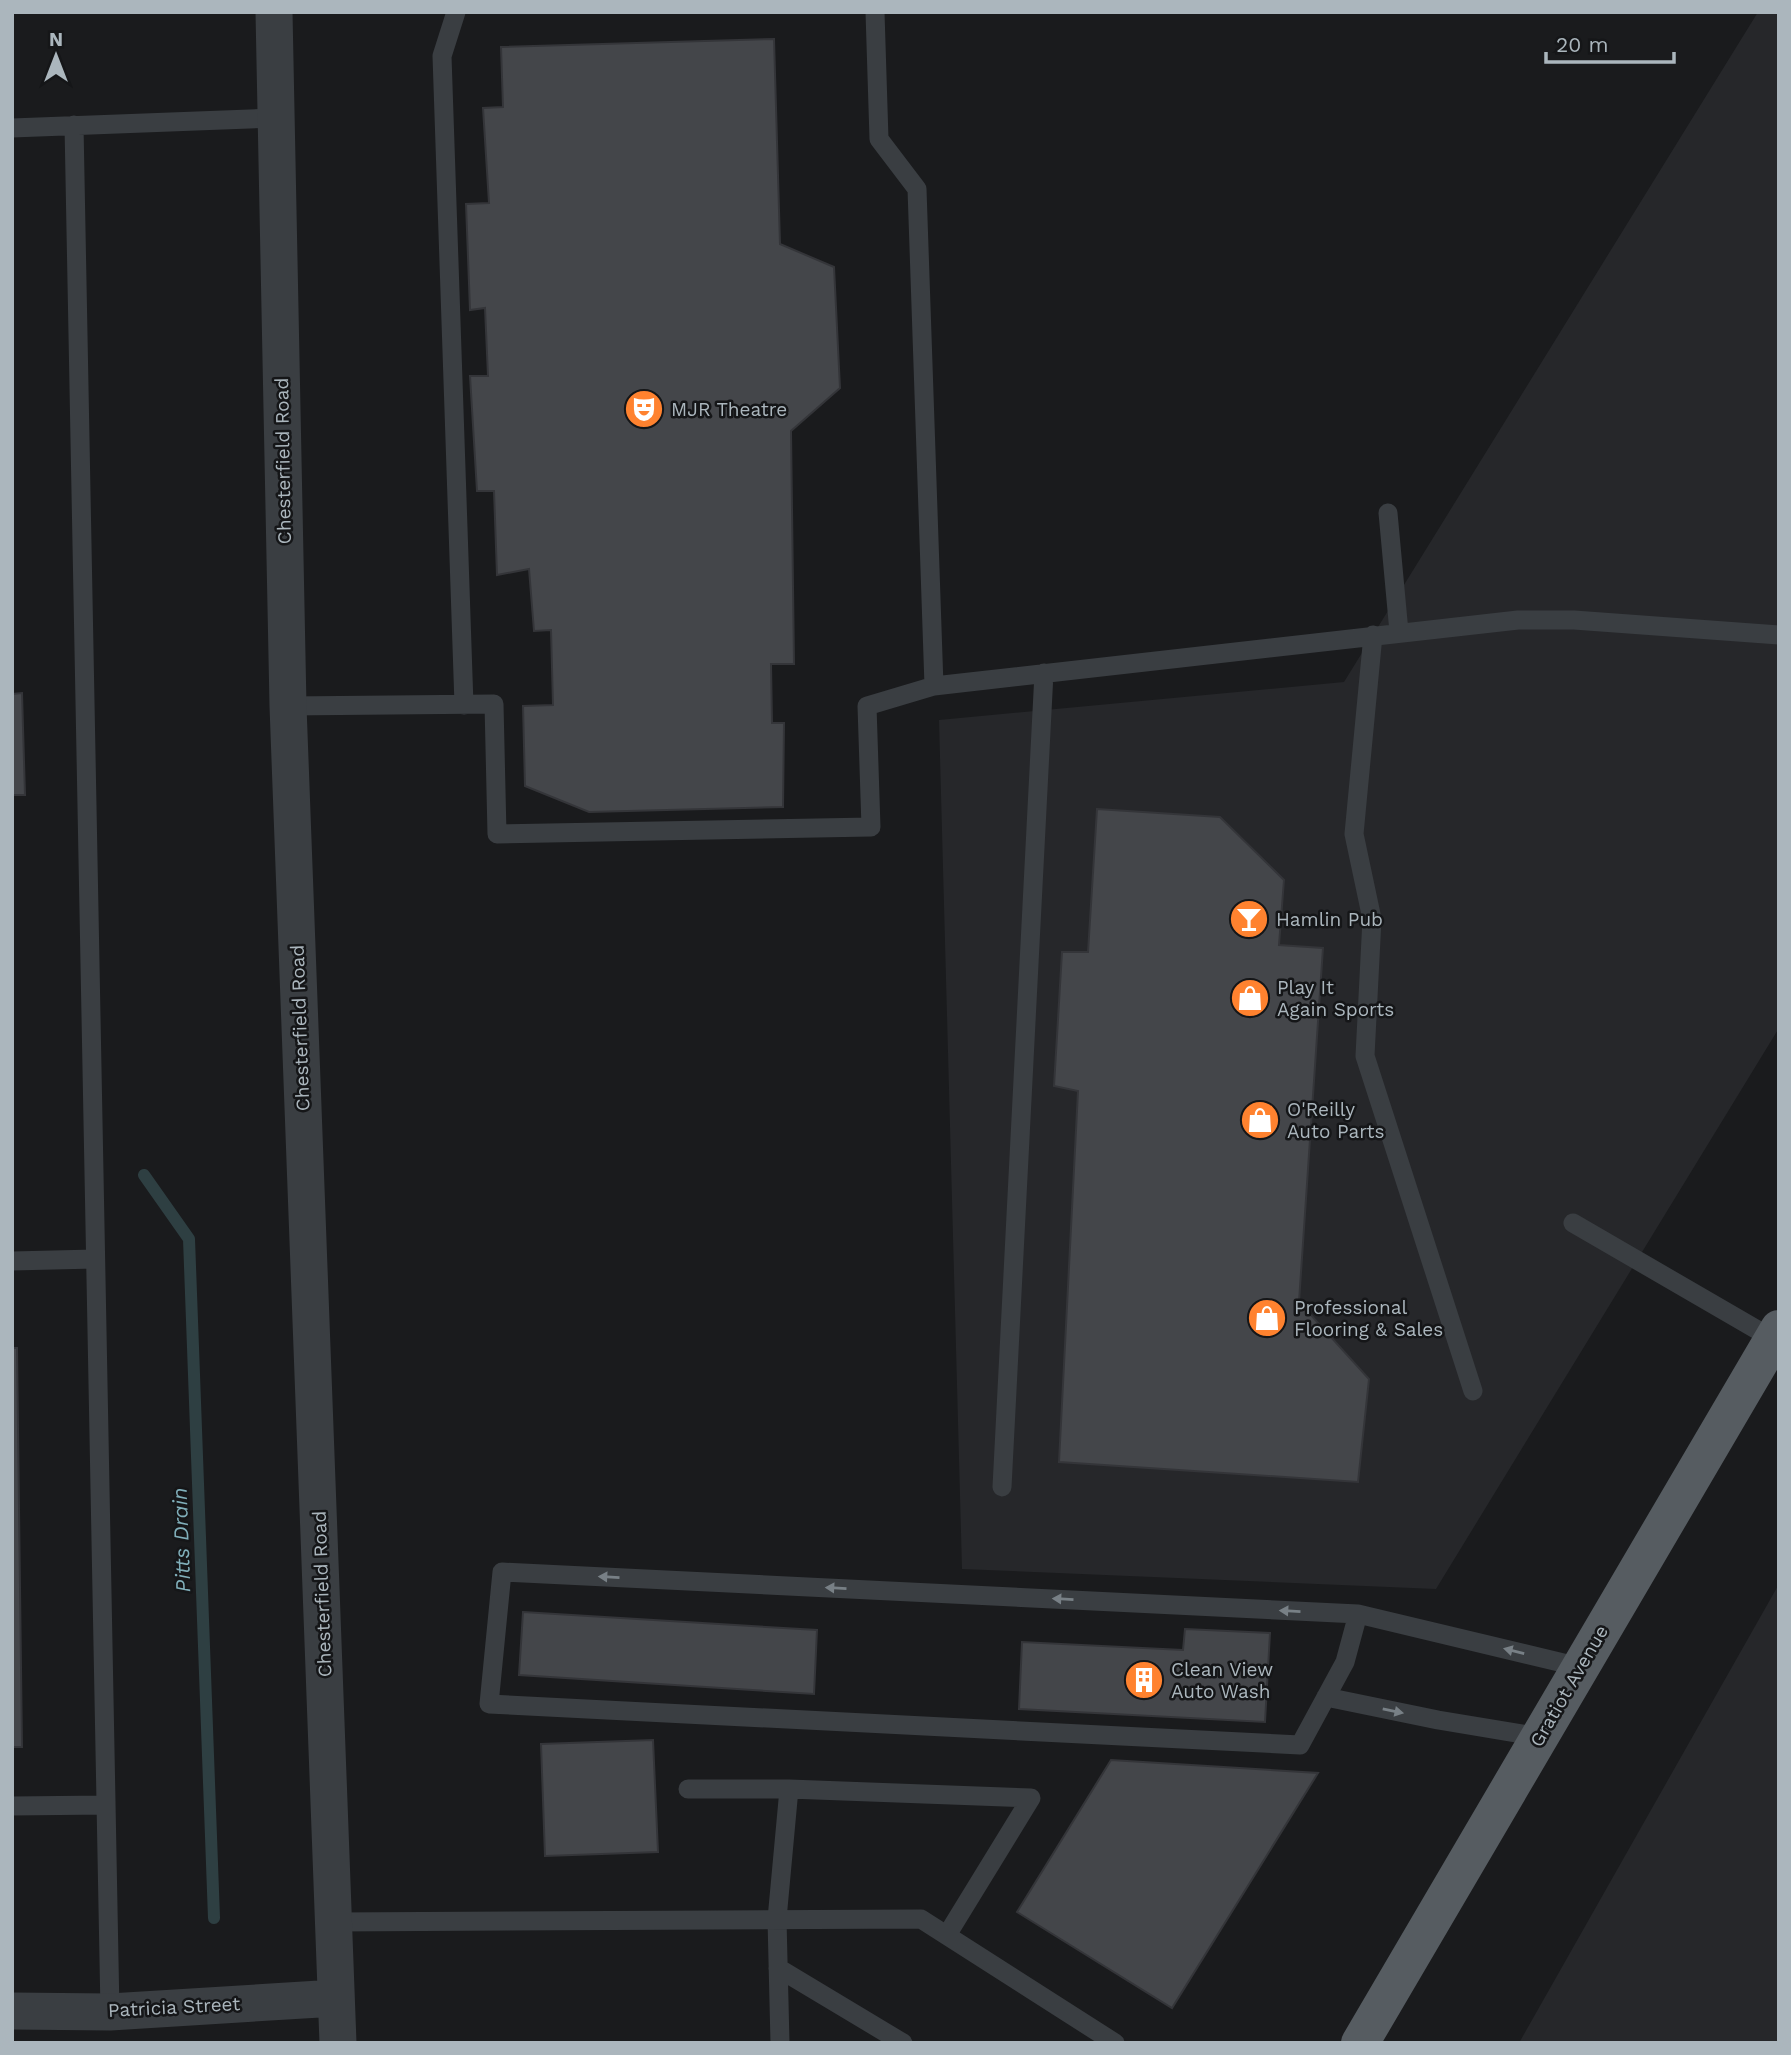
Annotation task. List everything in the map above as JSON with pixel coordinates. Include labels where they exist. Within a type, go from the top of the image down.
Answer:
[{"type":"main road","name":"Gratiot Avenue","points":[[1360,2043],[1580,1667],[1773,1350]]},
{"type":"street","name":"Chesterfield Road","points":[[274,12],[288,705],[338,2043]]},
{"type":"street","name":"Patricia Street","points":[[12,2011],[110,2012],[335,1998]]},
{"type":"lane","points":[[456,12],[442,55],[464,705]]},
{"type":"lane","points":[[875,12],[879,139],[917,189],[934,686]]},
{"type":"lane","points":[[12,128],[276,118]]},
{"type":"lane","points":[[74,125],[110,2012]]},
{"type":"lane","points":[[1388,513],[1399,632]]},
{"type":"lane","points":[[288,705],[494,704],[497,834],[871,827],[867,705],[934,686],[1518,620],[1574,620],[1779,635]]},
{"type":"lane","points":[[1373,635],[1354,834],[1372,919],[1365,1056],[1474,1391]]},
{"type":"lane","points":[[1002,1486],[1044,673]]},
{"type":"lane","points":[[1573,1223],[1773,1350]]},
{"type":"lane","points":[[12,1261],[95,1259]]},
{"type":"lane","points":[[1358,1614],[1345,1662],[1300,1745],[489,1704],[502,1572],[1358,1614],[1580,1667]]},
{"type":"lane","points":[[1326,1697],[1540,1737]]},
{"type":"lane","points":[[688,1789],[789,1789],[1031,1798],[947,1935]]},
{"type":"lane","points":[[780,2043],[777,1919],[789,1789]]},
{"type":"lane","points":[[12,1806],[106,1805]]},
{"type":"lane","points":[[334,1922],[921,1919],[1115,2043]]},
{"type":"lane","points":[[778,1969],[903,2043]]},
{"type":"shaded area","points":[[1758,12],[1779,12],[1779,1028],[1436,1589],[962,1569],[939,720],[1344,682]]},
{"type":"shaded area","points":[[1779,1584],[1779,2043],[1519,2043]]},
{"type":"building","name":"MJR Theatre","points":[[774,39],[780,244],[834,267],[840,388],[791,431],[794,664],[771,664],[772,723],[784,723],[783,807],[589,812],[525,786],[523,706],[553,705],[551,630],[534,631],[529,569],[497,575],[494,491],[477,491],[470,376],[488,376],[485,308],[470,310],[466,204],[489,203],[483,108],[503,107],[501,47]]},
{"type":"building","points":[[22,693],[25,795],[12,795],[12,694]]},
{"type":"building","points":[[1097,809],[1220,817],[1284,880],[1279,945],[1323,948],[1299,1302],[1369,1379],[1358,1482],[1059,1462],[1078,1091],[1054,1086],[1062,952],[1088,952]]},
{"type":"building","points":[[12,1348],[17,1348],[22,1747],[12,1747]]},
{"type":"building","points":[[523,1612],[817,1630],[814,1694],[519,1675]]},
{"type":"building","name":"Clean View Auto Wash","points":[[1185,1629],[1270,1633],[1265,1722],[1019,1709],[1022,1642],[1183,1650]]},
{"type":"building","points":[[653,1740],[658,1852],[545,1856],[541,1744]]},
{"type":"building","points":[[1111,1760],[1318,1773],[1172,2008],[1017,1912]]},
{"type":"waterway","name":"Pitts Drain","points":[[144,1175],[189,1239],[214,1918]]},
{"type":"place","name":"MJR Theatre","points":[[644,409]]},
{"type":"place","name":"Hamlin Pub","points":[[1249,919]]},
{"type":"place","name":"Play It Again Sports","points":[[1250,998]]},
{"type":"place","name":"O'Reilly Auto Parts","points":[[1260,1120]]},
{"type":"place","name":"Professional Flooring & Sales","points":[[1267,1318]]},
{"type":"place","name":"Clean View Auto Wash","points":[[1144,1680]]}]
